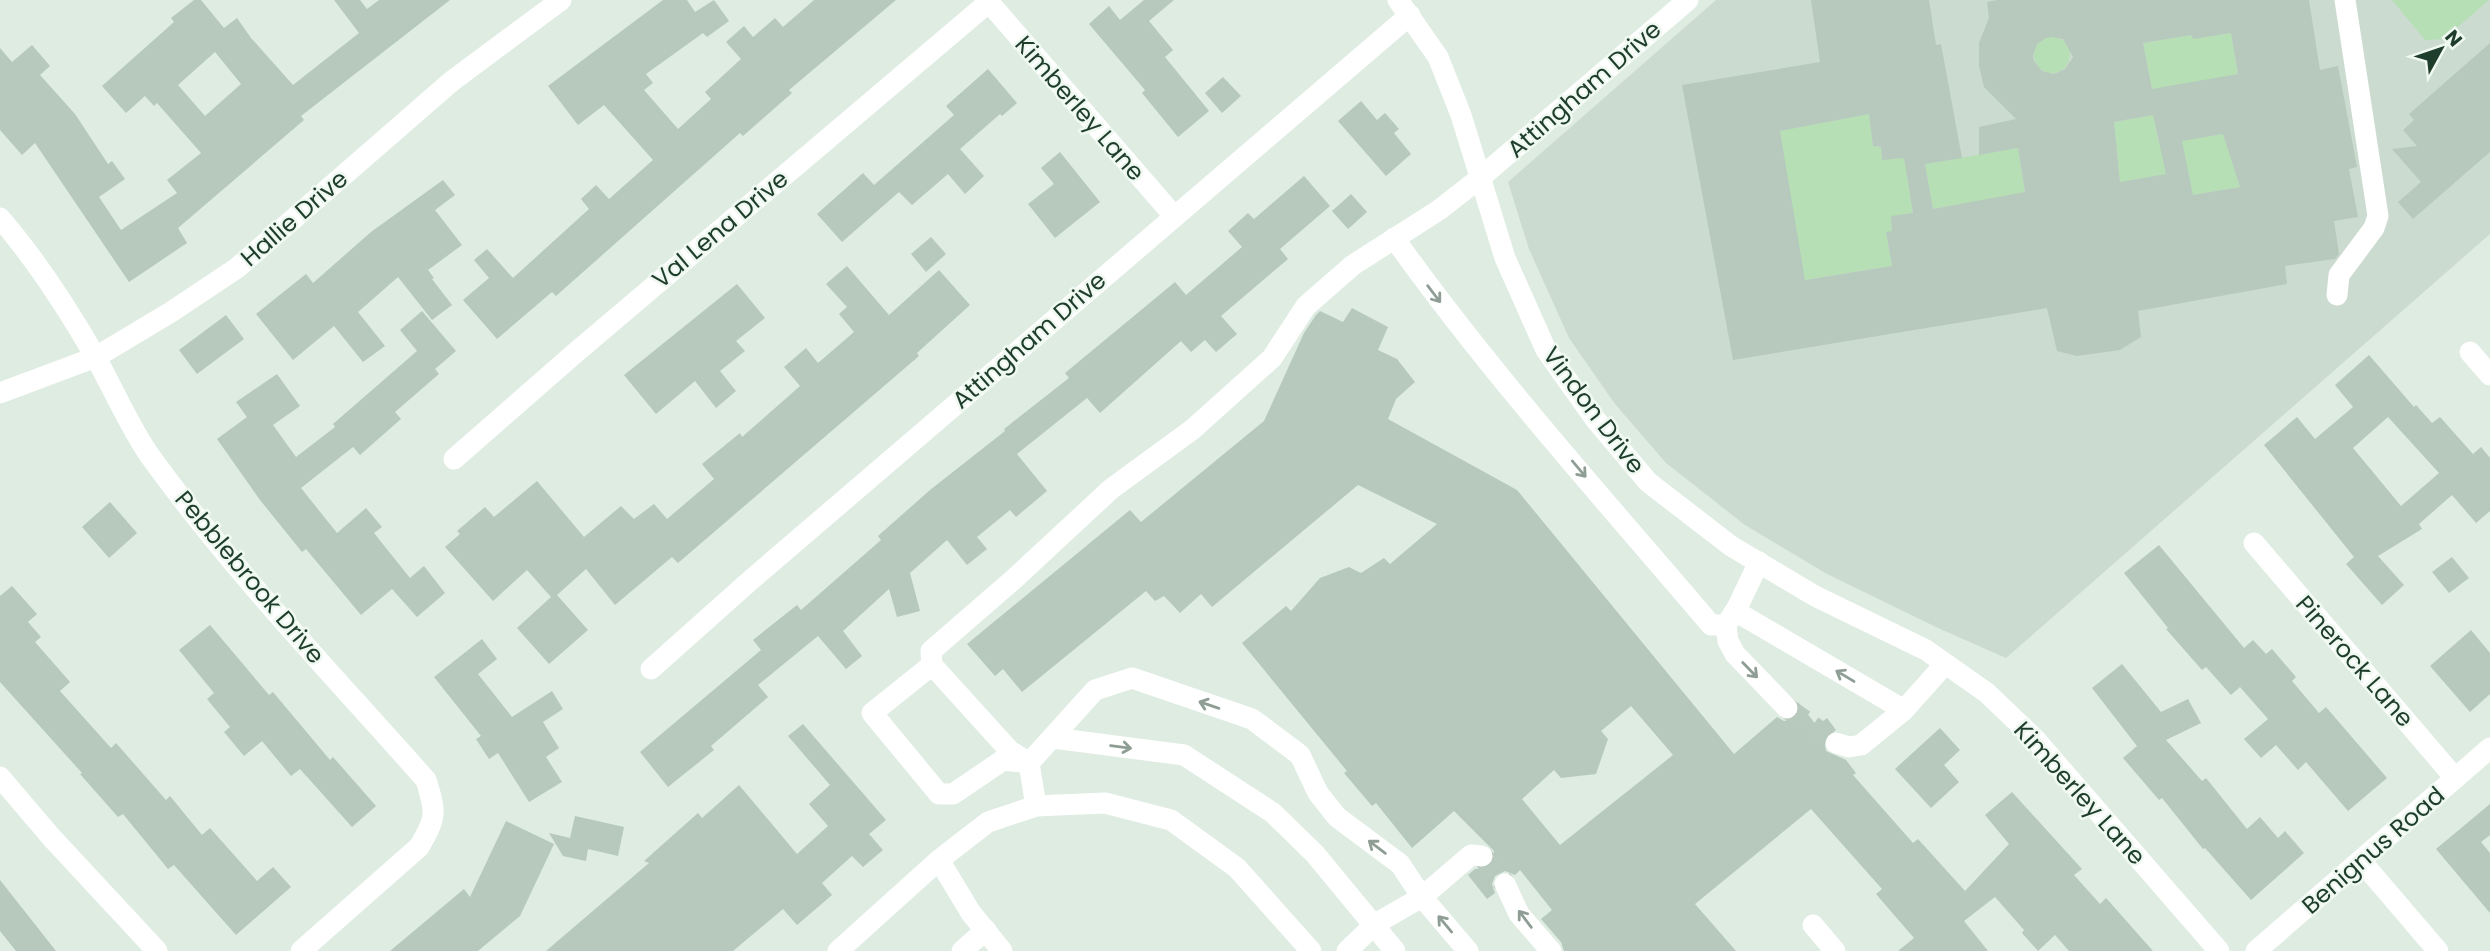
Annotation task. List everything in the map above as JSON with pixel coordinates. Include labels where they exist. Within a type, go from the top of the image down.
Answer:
[{"type":"street","name":"Hallie Drive","points":[[0,393],[96,358],[237,268],[452,81],[561,0]]},
{"type":"street","name":"Attingham Drive","points":[[932,665],[932,651],[1111,489],[1193,429],[1272,358],[1306,306],[1353,265],[1480,178],[1688,0]]},
{"type":"street","points":[[2337,295],[2339,275],[2374,228],[2378,216],[2345,0]]},
{"type":"street","name":"Kimberley Lane","points":[[988,1],[1174,216]]},
{"type":"street","name":"Val Lena Drive","points":[[454,459],[988,1]]},
{"type":"street","name":"Attingham Drive","points":[[651,669],[1174,216],[1404,8]]},
{"type":"street","name":"Vindon Drive","points":[[1404,8],[1438,57],[1461,115],[1505,258],[1546,350],[1595,419],[1648,482],[1731,546],[1815,596],[1926,650]]},
{"type":"street","name":"Pebblebrook Drive","points":[[0,218],[51,285],[96,358],[148,453],[209,533],[284,623],[426,780],[435,808],[430,828],[419,847],[301,951]]},
{"type":"street","points":[[1394,238],[1436,298],[1711,625],[1731,618],[1904,710]]},
{"type":"street","points":[[2470,352],[2490,375]]},
{"type":"street","name":"Pinerock Lane","points":[[2254,543],[2455,778]]},
{"type":"street","points":[[1759,562],[1731,618],[1728,641],[1735,654],[1787,708]]},
{"type":"street","name":"Kimberley Lane","points":[[1926,650],[1987,693],[2035,739],[2219,951]]},
{"type":"street","points":[[1836,743],[1849,747],[1861,745],[1904,710],[1945,664]]},
{"type":"street","points":[[1029,763],[1003,760],[953,794],[939,794],[872,713],[932,665],[1010,751],[1029,763],[1036,806]]},
{"type":"street","points":[[1029,763],[1095,690],[1132,678],[1252,719],[1300,755],[1318,793],[1337,817],[1400,864],[1422,897],[1468,951]]},
{"type":"street","points":[[1054,738],[1184,755],[1273,813],[1315,854],[1385,938]]},
{"type":"street","name":"Benignus Road","points":[[2256,951],[2490,748]]},
{"type":"street","points":[[0,777],[51,838],[157,951]]},
{"type":"street","points":[[838,951],[939,859],[988,822],[1036,806],[1105,803],[1171,820],[1237,869],[1311,951]]},
{"type":"street","points":[[1347,951],[1385,938],[1422,897],[1471,855],[1482,856]]},
{"type":"street","points":[[939,859],[971,913],[1002,951]]},
{"type":"street","points":[[2361,860],[2438,951]]},
{"type":"street","points":[[1505,884],[1520,914],[1551,951]]},
{"type":"street","points":[[1813,925],[1835,951]]},
{"type":"street","points":[[962,951],[986,930]]},
{"type":"shaded area","points":[[1716,0],[2490,0],[2490,234],[2006,658],[1827,574],[1745,525],[1666,463],[1615,404],[1569,338],[1529,249],[1508,182]]},
{"type":"green space","points":[[2392,0],[2489,0],[2444,39],[2425,40]]},
{"type":"green space","points":[[2231,33],[2239,82],[2152,89],[2143,43],[2191,35],[2193,39]]},
{"type":"green space","points":[[2052,37],[2065,42],[2070,55],[2065,68],[2052,73],[2039,68],[2034,55],[2039,42]]},
{"type":"green space","points":[[1869,114],[1873,146],[1881,147],[1882,159],[1904,158],[1913,213],[1891,217],[1892,231],[1886,233],[1892,266],[1798,281],[1773,132]]},
{"type":"green space","points":[[2153,115],[2159,144],[2223,134],[2240,187],[2193,195],[2188,171],[2120,182],[2117,150],[2077,129]]},
{"type":"green space","points":[[2018,148],[2025,193],[1933,209],[1925,164]]},
{"type":"building","points":[[194,0],[201,0],[224,28],[237,18],[293,85],[359,33],[334,0],[360,0],[367,9],[379,0],[450,0],[301,116],[304,120],[178,228],[187,243],[129,282],[35,143],[22,155],[0,130],[0,48],[12,62],[32,45],[50,66],[40,75],[75,114],[108,164],[112,161],[125,179],[99,197],[121,230],[177,193],[167,180],[201,153],[157,103],[154,106],[145,96],[126,113],[102,86],[174,22],[171,18]],"holes":[[[215,52],[241,84],[205,116],[178,85]]]},
{"type":"building","points":[[663,0],[687,0],[695,12],[714,0],[729,21],[707,37],[703,33],[646,74],[653,83],[644,90],[678,129],[711,99],[705,92],[741,59],[726,42],[744,26],[753,37],[775,18],[783,27],[814,0],[896,0],[789,90],[792,93],[743,136],[740,133],[556,296],[552,292],[497,339],[463,300],[489,278],[474,260],[487,249],[513,278],[589,209],[581,199],[596,185],[609,199],[653,160],[604,105],[578,125],[548,86]]},
{"type":"building","points":[[1144,0],[1174,0],[1149,21],[1173,50],[1165,57],[1209,111],[1178,137],[1142,93],[1145,90],[1089,24],[1109,6],[1120,20]]},
{"type":"building","points":[[1811,0],[1929,0],[1936,45],[1941,44],[1962,158],[1925,164],[1933,209],[2025,192],[2018,148],[1979,155],[1979,127],[2016,119],[1984,87],[1979,66],[1979,43],[1989,18],[1987,2],[2309,0],[2320,70],[2338,66],[2357,167],[2349,169],[2358,217],[2334,221],[2339,254],[2335,259],[2285,266],[2287,284],[2138,311],[2141,337],[2120,350],[2077,356],[2057,351],[2047,308],[1733,360],[1682,85],[1820,62]],"holes":[[[2231,33],[2238,74],[2152,89],[2143,43],[2191,35],[2193,39]],[[2046,38],[2063,39],[2073,57],[2065,69],[2054,74],[2042,71],[2034,61],[2037,44]],[[1869,114],[1873,146],[1881,147],[1882,160],[1904,158],[1913,213],[1891,216],[1892,231],[1886,232],[1892,266],[1805,280],[1780,131]],[[2153,115],[2166,174],[2120,182],[2114,122]],[[2223,134],[2240,187],[2193,195],[2182,141]]]},
{"type":"building","points":[[2490,43],[2490,152],[2413,219],[2398,202],[2421,182],[2392,149],[2417,146],[2403,130],[2414,120],[2409,114]]},
{"type":"building","points":[[988,69],[1017,103],[1002,116],[1000,114],[960,149],[984,176],[965,194],[948,174],[912,205],[899,192],[842,242],[817,214],[863,173],[874,185],[954,115],[946,106]]},
{"type":"building","points":[[1223,77],[1241,96],[1222,113],[1205,93]]},
{"type":"building","points":[[1361,101],[1377,120],[1385,113],[1399,129],[1394,133],[1411,154],[1386,176],[1338,121]]},
{"type":"building","points":[[1060,152],[1100,202],[1055,238],[1028,204],[1054,184],[1041,168]]},
{"type":"building","points":[[1304,176],[1330,206],[1280,249],[1288,259],[1221,316],[1237,334],[1216,352],[1205,340],[1191,352],[1181,341],[1100,413],[1087,398],[1017,454],[1047,491],[1016,517],[1010,510],[977,537],[987,549],[967,565],[947,540],[910,573],[920,611],[897,617],[889,589],[843,631],[862,656],[846,669],[818,636],[758,685],[768,697],[711,746],[714,750],[668,787],[640,752],[761,650],[753,640],[797,605],[801,610],[881,540],[878,536],[930,490],[1069,378],[1065,373],[1175,282],[1186,295],[1242,247],[1228,231],[1248,213],[1254,219]]},
{"type":"building","points":[[443,180],[455,195],[435,210],[462,245],[428,270],[452,305],[432,320],[398,277],[358,312],[385,346],[363,362],[334,326],[293,360],[256,314],[306,274],[313,283],[371,232]]},
{"type":"building","points":[[1351,194],[1367,212],[1348,229],[1332,211]]},
{"type":"building","points":[[931,237],[946,254],[926,272],[911,254]]},
{"type":"building","points":[[847,266],[889,315],[939,270],[970,305],[917,353],[919,356],[678,563],[672,557],[615,605],[586,569],[557,595],[588,630],[549,664],[517,628],[551,597],[527,570],[493,601],[445,547],[460,534],[457,531],[485,507],[494,517],[537,481],[584,537],[621,506],[634,519],[654,504],[667,519],[714,479],[702,464],[740,433],[742,437],[800,386],[784,367],[806,348],[818,363],[854,332],[839,314],[847,307],[826,284]]},
{"type":"building","points":[[737,284],[765,318],[736,341],[745,351],[720,371],[736,391],[716,408],[695,381],[656,414],[624,375]]},
{"type":"building","points":[[1352,308],[1388,327],[1378,350],[1397,359],[1415,382],[1396,399],[1388,419],[1517,490],[1734,754],[1777,717],[1784,721],[1796,718],[1800,711],[1798,702],[1817,726],[1827,718],[1836,730],[1828,733],[1824,739],[1826,751],[1846,760],[1856,773],[1853,775],[1913,843],[1918,839],[1965,891],[2009,844],[1985,815],[2012,792],[2082,869],[2074,875],[2100,904],[2106,898],[2153,951],[2069,951],[2055,935],[2038,951],[2022,933],[2024,930],[1995,897],[1964,921],[1988,951],[1898,951],[1914,938],[1876,894],[1882,889],[1811,809],[1695,904],[1736,951],[1564,951],[1561,942],[1541,919],[1552,910],[1520,870],[1515,875],[1505,871],[1495,876],[1492,884],[1495,893],[1487,899],[1468,875],[1475,869],[1487,868],[1492,864],[1494,851],[1454,811],[1412,848],[1376,803],[1372,806],[1344,773],[1347,771],[1242,643],[1286,606],[1291,611],[1320,578],[1349,567],[1361,573],[1384,558],[1390,564],[1437,524],[1358,485],[1212,607],[1201,594],[1180,613],[1164,596],[1155,601],[1146,591],[1022,692],[1003,669],[995,676],[967,644],[1130,510],[1141,522],[1264,421],[1304,333],[1316,315],[1320,311],[1343,322]],"holes":[[[1631,706],[1673,755],[1560,845],[1522,799],[1554,770],[1561,778],[1596,774],[1608,739],[1601,731]]]},
{"type":"building","points":[[422,311],[456,351],[435,369],[439,374],[395,412],[401,419],[360,455],[353,447],[301,488],[337,533],[366,508],[382,527],[374,533],[410,578],[424,566],[445,593],[417,617],[392,589],[361,615],[306,549],[302,552],[260,500],[217,439],[247,417],[236,402],[277,374],[300,406],[273,425],[296,457],[335,427],[333,424],[417,351],[400,330]]},
{"type":"building","points":[[226,315],[244,339],[197,374],[179,350]]},
{"type":"building","points":[[2369,355],[2414,407],[2416,405],[2432,423],[2440,417],[2473,454],[2481,447],[2490,458],[2490,511],[2476,523],[2452,495],[2419,524],[2422,529],[2378,556],[2404,585],[2382,605],[2346,564],[2354,557],[2264,445],[2297,417],[2315,439],[2353,407],[2335,385]],"holes":[[[2388,417],[2439,473],[2401,506],[2353,448]]]},
{"type":"building","points":[[110,502],[137,533],[109,558],[82,527]]},
{"type":"building","points":[[2159,545],[2244,648],[2253,640],[2266,654],[2272,649],[2296,677],[2292,681],[2319,713],[2326,707],[2387,778],[2348,811],[2306,762],[2298,770],[2276,745],[2261,758],[2244,739],[2268,719],[2240,687],[2231,695],[2206,667],[2202,670],[2166,629],[2168,628],[2124,573]]},
{"type":"building","points":[[2452,557],[2469,578],[2449,593],[2432,572]]},
{"type":"building","points":[[12,586],[37,614],[28,622],[41,637],[35,642],[70,682],[60,691],[111,748],[116,743],[166,800],[170,796],[202,835],[210,828],[257,881],[273,867],[291,887],[236,935],[174,865],[168,869],[123,814],[118,817],[0,682],[0,596]]},
{"type":"building","points":[[210,625],[269,695],[273,692],[330,760],[333,757],[376,806],[352,827],[300,769],[291,776],[262,741],[244,756],[224,732],[230,727],[207,699],[214,693],[179,650]]},
{"type":"building","points":[[2471,630],[2490,653],[2490,694],[2470,712],[2430,666]]},
{"type":"building","points":[[482,639],[497,659],[478,674],[512,717],[552,691],[563,709],[543,722],[559,748],[546,757],[562,782],[529,802],[498,753],[489,759],[476,739],[481,736],[434,677]]},
{"type":"building","points":[[2122,664],[2161,712],[2188,699],[2201,723],[2166,740],[2202,781],[2206,778],[2247,829],[2260,817],[2278,838],[2285,831],[2304,853],[2251,900],[2205,848],[2203,849],[2162,798],[2159,800],[2123,758],[2137,746],[2092,688]]},
{"type":"building","points":[[803,724],[886,820],[869,834],[883,850],[863,867],[852,856],[822,883],[832,895],[797,925],[783,909],[733,951],[546,951],[649,863],[644,861],[698,813],[702,818],[739,785],[797,854],[828,826],[809,804],[830,785],[788,736]]},
{"type":"building","points":[[1940,728],[1960,750],[1944,765],[1959,782],[1931,808],[1895,769]]},
{"type":"building","points":[[2490,804],[2490,835],[2481,842],[2490,853],[2490,913],[2436,849]]},
{"type":"building","points":[[575,816],[624,827],[618,856],[588,849],[586,861],[563,856],[549,833],[570,838]]},
{"type":"building","points":[[506,821],[554,844],[520,916],[478,951],[390,951],[464,889],[470,897]]},
{"type":"building","points":[[0,880],[56,951],[16,951],[0,931]]},
{"type":"tunnel","points":[[1787,708],[1836,743]]},
{"type":"tunnel","points":[[1482,856],[1505,884]]}]
